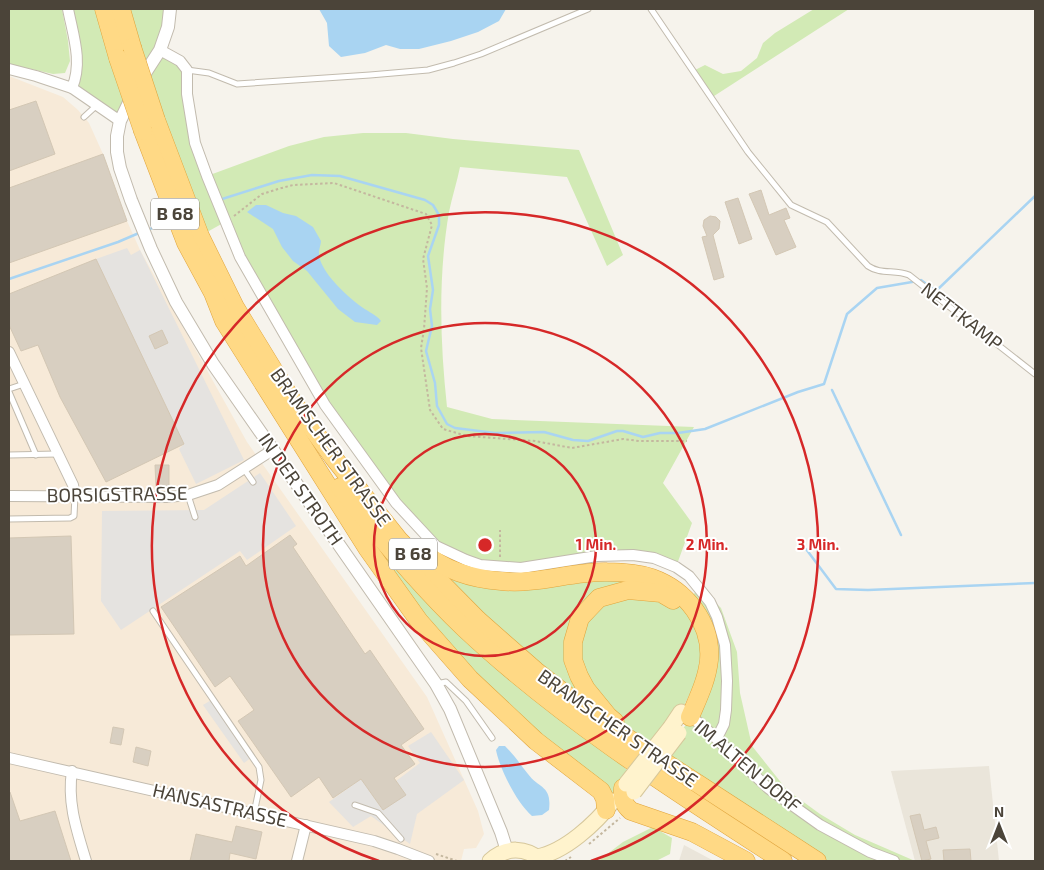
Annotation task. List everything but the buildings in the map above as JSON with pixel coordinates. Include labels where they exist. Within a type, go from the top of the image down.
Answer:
[{"type":"highway","name":"B 68","points":[[104,9],[125,52],[186,243],[213,293],[224,321],[279,410],[389,549],[465,629],[528,683],[583,726],[669,787],[784,861]]},
{"type":"highway","name":"B 68","points":[[121,9],[125,52]]},
{"type":"highway","name":"BRAMSCHER STRASSE","points":[[149,126],[234,307],[294,402],[333,457],[400,540],[478,620],[536,671],[592,715],[817,861]]},
{"type":"highway","points":[[279,410],[367,548],[419,621],[470,679],[536,741],[602,791],[606,810]]},
{"type":"highway","points":[[380,516],[406,534],[427,555],[446,568],[472,576],[502,582],[614,572],[653,578],[673,588],[693,607],[700,618],[707,637],[709,658],[706,678],[700,696],[685,714]]},
{"type":"highway","points":[[645,750],[608,716],[586,689],[573,660],[573,642],[580,618],[599,598],[628,590],[661,592],[681,606],[695,626],[701,648],[698,677],[685,714]]},
{"type":"highway","points":[[627,792],[631,811],[692,832],[746,861]]},
{"type":"main road","points":[[556,861],[588,839],[613,817],[627,792],[675,730],[685,714]]},
{"type":"main road","points":[[490,861],[500,853],[507,851],[521,850],[540,859],[546,856],[583,832],[627,792]]},
{"type":"street","points":[[68,9],[77,52],[78,67],[77,78],[72,88]]},
{"type":"street","name":"IN DER STROTH","points":[[170,9],[168,28],[160,50],[138,84],[120,121],[117,136],[120,168],[143,231],[176,302],[192,330],[436,684],[450,709],[507,851]]},
{"type":"street","points":[[160,50],[180,61],[187,70],[186,94],[194,135],[240,257],[325,405],[396,503],[436,546],[480,565],[521,568],[597,556],[632,555],[654,558],[676,567],[689,576],[710,602],[717,617],[725,646],[726,710],[724,724],[716,738]]},
{"type":"street","points":[[9,69],[72,88],[120,121]]},
{"type":"street","points":[[9,352],[73,485],[75,496]]},
{"type":"street","name":"BORSIGSTRASSE","points":[[9,496],[188,495],[218,485],[274,450]]},
{"type":"street","name":"IM ALTEN DORF","points":[[685,714],[701,724],[768,788],[820,825],[870,852],[894,861]]},
{"type":"street","name":"HANSASTRASSE","points":[[9,758],[72,771],[109,775],[254,813],[374,841],[398,848],[429,861]]},
{"type":"street","points":[[72,771],[69,788],[71,812],[86,861]]},
{"type":"street","points":[[297,861],[306,825]]},
{"type":"lane","points":[[187,70],[210,73],[236,84],[428,70],[480,54],[588,9]]},
{"type":"lane","name":"NETTKAMP","points":[[651,9],[748,152],[791,205],[827,222],[868,266],[875,271],[901,272],[909,275],[1035,374]]},
{"type":"lane","points":[[84,117],[96,106]]},
{"type":"lane","points":[[24,384],[9,390],[36,455]]},
{"type":"lane","points":[[9,456],[58,454]]},
{"type":"lane","points":[[244,469],[253,482]]},
{"type":"lane","points":[[188,495],[195,517]]},
{"type":"lane","points":[[9,518],[70,518],[74,516],[75,512],[75,496]]},
{"type":"lane","points":[[153,611],[259,767],[261,780],[254,813]]},
{"type":"lane","points":[[436,684],[446,682],[466,701],[492,738]]},
{"type":"lane","points":[[355,805],[378,813],[401,839]]},
{"type":"path","points":[[226,222],[262,194],[293,184],[334,183],[426,214],[432,224],[423,259],[427,288],[421,348],[430,410],[443,429],[467,436],[535,441],[572,448],[623,438],[639,441],[687,440]]},
{"type":"path","points":[[500,530],[500,567]]},
{"type":"shaded area","points":[[9,76],[63,97],[89,123],[140,250],[247,442],[427,697],[478,811],[484,834],[476,848],[464,849],[461,861],[9,861]]},
{"type":"shaded area","points":[[127,248],[131,255],[140,250],[244,460],[196,484],[179,449],[184,444],[96,259]]},
{"type":"shaded area","points":[[260,473],[296,526],[247,560],[240,551],[121,630],[101,601],[102,511],[204,510]]},
{"type":"shaded area","points":[[213,699],[252,757],[244,763],[203,705]]},
{"type":"shaded area","points":[[431,732],[464,780],[417,814],[410,844],[371,816],[353,827],[329,802],[361,779],[383,810],[405,795],[396,781],[420,763],[408,746]]},
{"type":"shaded area","points":[[989,766],[999,861],[915,861],[891,771]]},
{"type":"shaded area","points":[[684,845],[714,861],[679,861]]},
{"type":"green space","points":[[9,9],[62,9],[70,61],[65,73],[53,74],[9,64]]},
{"type":"green space","points":[[68,9],[170,9],[160,50],[187,70],[187,94],[207,176],[289,146],[324,137],[363,133],[406,133],[579,150],[623,255],[607,266],[567,177],[460,167],[449,212],[443,260],[441,310],[447,407],[492,419],[694,427],[663,483],[692,523],[676,567],[633,555],[500,567],[436,546],[325,405],[225,222],[200,236],[132,98],[120,121],[72,88],[77,78]]},
{"type":"green space","points":[[814,9],[849,9],[711,98],[693,71],[705,65],[723,74],[741,71],[757,58],[763,43],[775,33]]},
{"type":"green space","points":[[279,410],[389,549],[583,726],[633,776],[606,810],[605,799],[470,679]]},
{"type":"green space","points":[[380,516],[406,534],[427,555],[472,576],[605,572],[681,606],[695,626],[701,648],[698,677],[681,712],[645,749],[592,715]]},
{"type":"green space","points":[[699,586],[721,608],[737,652],[740,693],[752,746],[787,790],[820,814],[855,835],[915,861],[817,861],[664,762],[690,717],[709,657],[689,602]]},
{"type":"green space","points":[[653,827],[672,838],[670,854],[656,861],[598,861],[623,842]]},
{"type":"water","points":[[319,9],[506,9],[499,21],[478,32],[451,41],[419,49],[400,49],[386,45],[365,53],[341,57],[329,46],[327,23]]},
{"type":"water","points":[[256,205],[266,205],[283,213],[296,216],[313,227],[321,241],[320,259],[328,274],[347,295],[381,321],[377,325],[355,322],[338,309],[307,271],[293,261],[282,247],[273,229],[247,212]]},
{"type":"water","points":[[499,746],[505,746],[532,779],[547,792],[549,796],[549,810],[542,815],[532,816],[515,795],[498,758],[496,750]]},
{"type":"waterway","points":[[219,200],[279,181],[312,175],[340,176],[425,200],[433,205],[439,215],[439,225],[428,256],[433,290],[430,309],[432,326],[426,351],[435,383],[437,406],[447,424],[455,428],[495,433],[544,432],[573,440],[588,441],[617,431],[643,437],[660,433],[678,433],[705,429],[798,392],[824,384],[847,314],[877,288],[912,282]]},
{"type":"waterway","points":[[921,280],[936,291],[1035,196]]},
{"type":"waterway","points":[[147,230],[155,227]]},
{"type":"waterway","points":[[9,279],[139,233]]},
{"type":"waterway","points":[[832,390],[901,535]]},
{"type":"waterway","points":[[806,549],[836,589],[868,590],[1035,583]]}]
